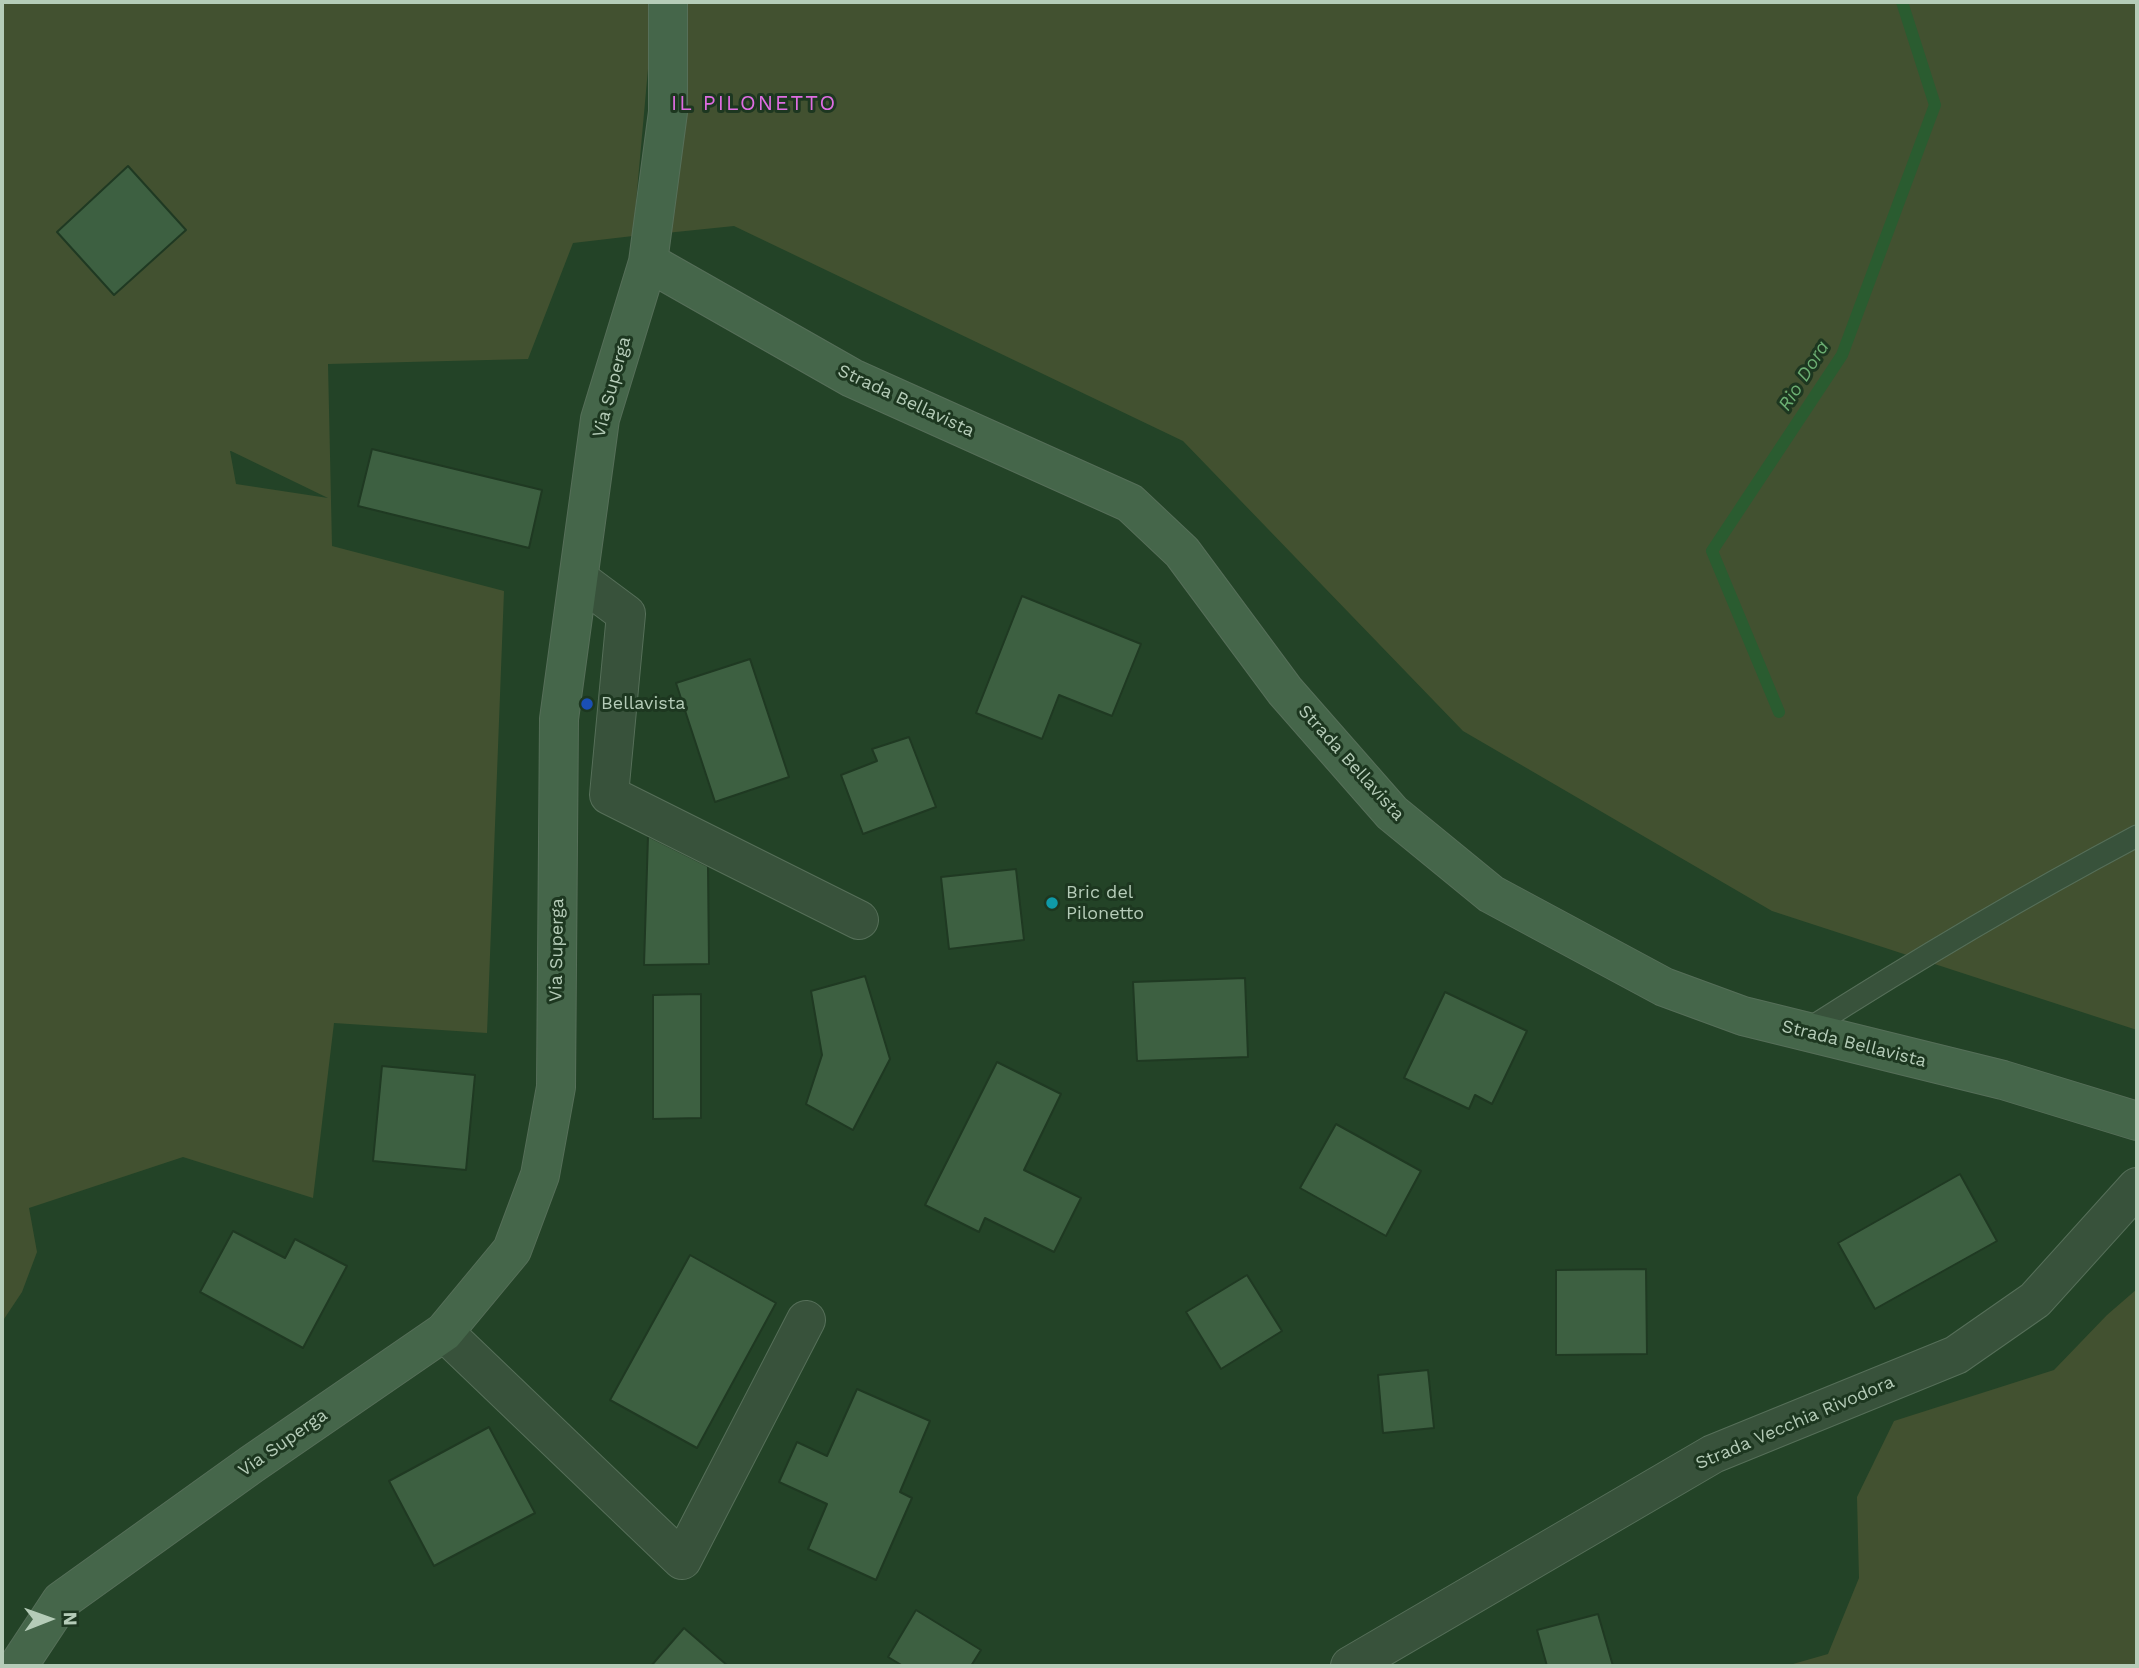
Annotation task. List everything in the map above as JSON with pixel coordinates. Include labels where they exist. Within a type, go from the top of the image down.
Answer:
[{"type":"street","name":"Via Superga","points":[[19,1666],[61,1601],[252,1464],[444,1332],[512,1250],[540,1174],[556,1087],[559,719],[600,419],[648,262],[668,112],[667,2]]},
{"type":"street","name":"Strada Bellavista","points":[[648,262],[852,378],[1130,503],[1182,552],[1285,691],[1392,814],[1491,894],[1664,987],[1743,1016],[2003,1080],[2137,1121]]},
{"type":"street","points":[[579,579],[626,614],[609,795],[859,920]]},
{"type":"street","name":"Strada Vecchia Rivodora","points":[[1350,1666],[1713,1454],[1956,1355],[2035,1300],[2137,1187]]},
{"type":"street","points":[[444,1332],[682,1560],[806,1320]]},
{"type":"lane","points":[[1805,1031],[1971,930],[2137,836]]},
{"type":"green space","points":[[2,2],[654,2],[633,236],[573,243],[528,359],[328,364],[332,546],[504,591],[487,1033],[334,1023],[313,1198],[183,1157],[29,1208],[37,1252],[22,1292],[2,1322]],"holes":[[[230,451],[328,498],[236,484]]]},
{"type":"green space","points":[[683,2],[2137,2],[2137,1030],[1772,911],[1463,731],[1183,441],[734,226],[666,233]]},
{"type":"green space","points":[[2137,1289],[2137,1666],[1786,1666],[1828,1654],[1859,1578],[1857,1497],[1894,1421],[2054,1370],[2107,1315]]},
{"type":"building","points":[[128,166],[186,230],[114,295],[57,232]]},
{"type":"building","points":[[372,449],[542,490],[529,548],[358,506]]},
{"type":"building","points":[[1022,596],[1141,644],[1112,716],[1059,695],[1042,739],[976,713]]},
{"type":"building","points":[[750,659],[789,777],[715,802],[676,683]]},
{"type":"building","points":[[909,737],[936,807],[863,834],[841,775],[877,761],[872,749]]},
{"type":"building","points":[[648,836],[708,866],[709,964],[644,965]]},
{"type":"building","points":[[1016,869],[1024,940],[949,949],[941,877]]},
{"type":"building","points":[[865,976],[890,1059],[853,1130],[806,1104],[822,1055],[811,991]]},
{"type":"building","points":[[1245,978],[1248,1057],[1137,1061],[1133,982]]},
{"type":"building","points":[[1445,992],[1527,1031],[1492,1104],[1475,1095],[1469,1109],[1404,1078]]},
{"type":"building","points":[[701,994],[701,1118],[653,1119],[653,995]]},
{"type":"building","points":[[997,1062],[1061,1094],[1024,1170],[1081,1198],[1054,1252],[985,1218],[979,1232],[925,1205]]},
{"type":"building","points":[[382,1066],[475,1075],[466,1170],[373,1161]]},
{"type":"building","points":[[1336,1124],[1421,1171],[1386,1236],[1300,1188]]},
{"type":"building","points":[[1960,1174],[1997,1241],[1875,1309],[1838,1243]]},
{"type":"building","points":[[233,1231],[285,1258],[295,1239],[347,1266],[303,1348],[200,1292]]},
{"type":"building","points":[[690,1255],[776,1303],[697,1448],[610,1400]]},
{"type":"building","points":[[1646,1269],[1647,1354],[1556,1355],[1556,1270]]},
{"type":"building","points":[[1247,1275],[1282,1331],[1221,1369],[1186,1312]]},
{"type":"building","points":[[1428,1370],[1434,1428],[1383,1433],[1378,1375]]},
{"type":"building","points":[[857,1389],[930,1421],[900,1492],[912,1498],[876,1580],[808,1549],[827,1504],[779,1482],[797,1442],[827,1456]]},
{"type":"building","points":[[489,1427],[535,1513],[434,1566],[389,1481]]},
{"type":"building","points":[[916,1610],[981,1650],[971,1666],[903,1666],[888,1657]]},
{"type":"building","points":[[1598,1614],[1613,1666],[1547,1666],[1537,1630]]},
{"type":"building","points":[[684,1628],[728,1666],[651,1666]]},
{"type":"waterway","name":"Rio Dora","points":[[1779,712],[1712,551],[1842,355],[1935,105],[1902,2]]},
{"type":"place","name":"Bellavista","points":[[587,704]]},
{"type":"place","name":"Bric del Pilonetto","points":[[1052,903]]},
{"type":"district","name":"IL PILONETTO","points":[[754,104]]}]
